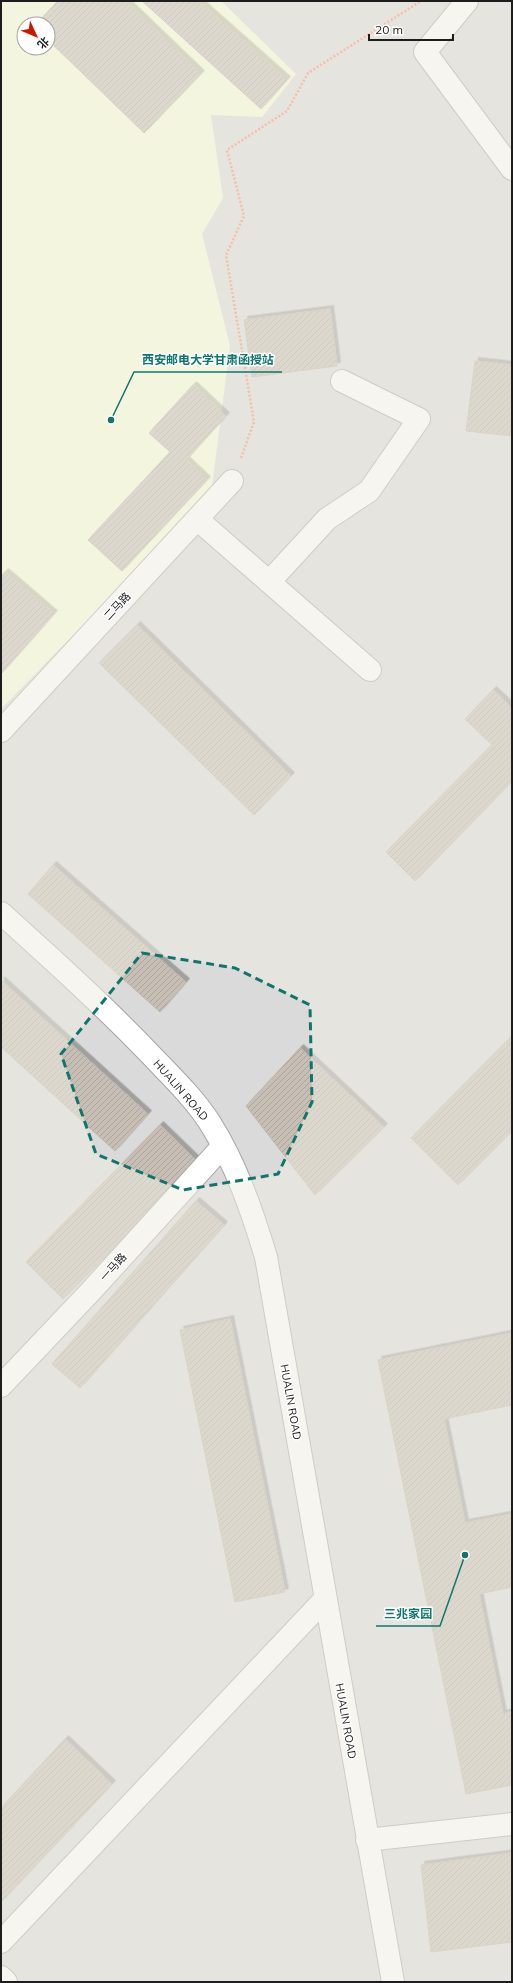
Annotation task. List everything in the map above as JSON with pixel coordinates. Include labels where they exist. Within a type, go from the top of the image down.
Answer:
[{"type":"street","points":[[467,1],[425,52],[512,169]]},
{"type":"street","points":[[268,582],[327,519],[369,491],[419,419],[342,381]]},
{"type":"street","name":"二马路","points":[[1,731],[232,481]]},
{"type":"street","points":[[197,519],[370,670]]},
{"type":"street","name":"HUALIN ROAD","points":[[1,912],[110,1012],[173,1078],[209,1122],[231,1162],[258,1229],[266,1257],[393,1982]]},
{"type":"street","name":"一马路","points":[[1,1386],[91,1292],[223,1146]]},
{"type":"street","points":[[1,1942],[326,1599]]},
{"type":"street","points":[[367,1840],[512,1824]]},
{"type":"street","points":[[1,1977],[6,1982]]},
{"type":"path","points":[[232,481],[254,422],[226,255],[244,216],[227,150],[287,111],[308,73],[421,1]]},
{"type":"highlighted area","points":[[142,953],[235,968],[310,1005],[312,1102],[278,1174],[183,1190],[96,1154],[61,1054]]},
{"type":"shaded area","points":[[1,1],[512,1],[512,1982],[1,1982]]},
{"type":"shaded area","points":[[1,1],[221,1],[296,74],[262,117],[211,115],[223,198],[202,234],[230,346],[211,494],[1,709]]},
{"type":"building","points":[[58,1],[125,1],[201,74],[144,133],[56,48],[56,16],[44,16]]},
{"type":"building","points":[[142,1],[198,1],[287,80],[261,109]]},
{"type":"building","points":[[330,309],[337,366],[252,377],[244,320]]},
{"type":"building","points":[[475,361],[512,365],[512,436],[466,431]]},
{"type":"building","points":[[193,385],[226,416],[186,460],[207,480],[122,571],[88,540],[170,452],[149,433]]},
{"type":"building","points":[[5,572],[54,614],[1,674],[1,576]]},
{"type":"building","points":[[137,625],[291,776],[254,815],[99,663]]},
{"type":"building","points":[[493,690],[512,708],[512,781],[415,881],[386,852],[492,745],[465,719]]},
{"type":"building","points":[[53,865],[186,982],[160,1012],[28,894]]},
{"type":"building","points":[[1,980],[148,1114],[115,1151],[1,1047]]},
{"type":"building","points":[[512,1036],[512,1131],[458,1185],[411,1138]]},
{"type":"building","points":[[300,1048],[384,1127],[315,1195],[246,1106]]},
{"type":"building","points":[[160,1125],[198,1162],[63,1299],[26,1262]]},
{"type":"building","points":[[196,1201],[224,1225],[80,1388],[52,1364]]},
{"type":"building","points":[[230,1319],[285,1592],[235,1602],[180,1330]]},
{"type":"building","points":[[512,1333],[512,1405],[444,1419],[465,1523],[512,1514],[512,1587],[479,1594],[503,1714],[512,1711],[512,1785],[466,1794],[378,1360]]},
{"type":"building","points":[[65,1739],[112,1784],[1,1902],[1,1808]]},
{"type":"building","points":[[512,1853],[512,1942],[431,1952],[421,1865]]},
{"type":"place","name":"西安邮电大学甘肃函授站","points":[[111,420]]},
{"type":"place","name":"三兆家园","points":[[465,1555]]}]
